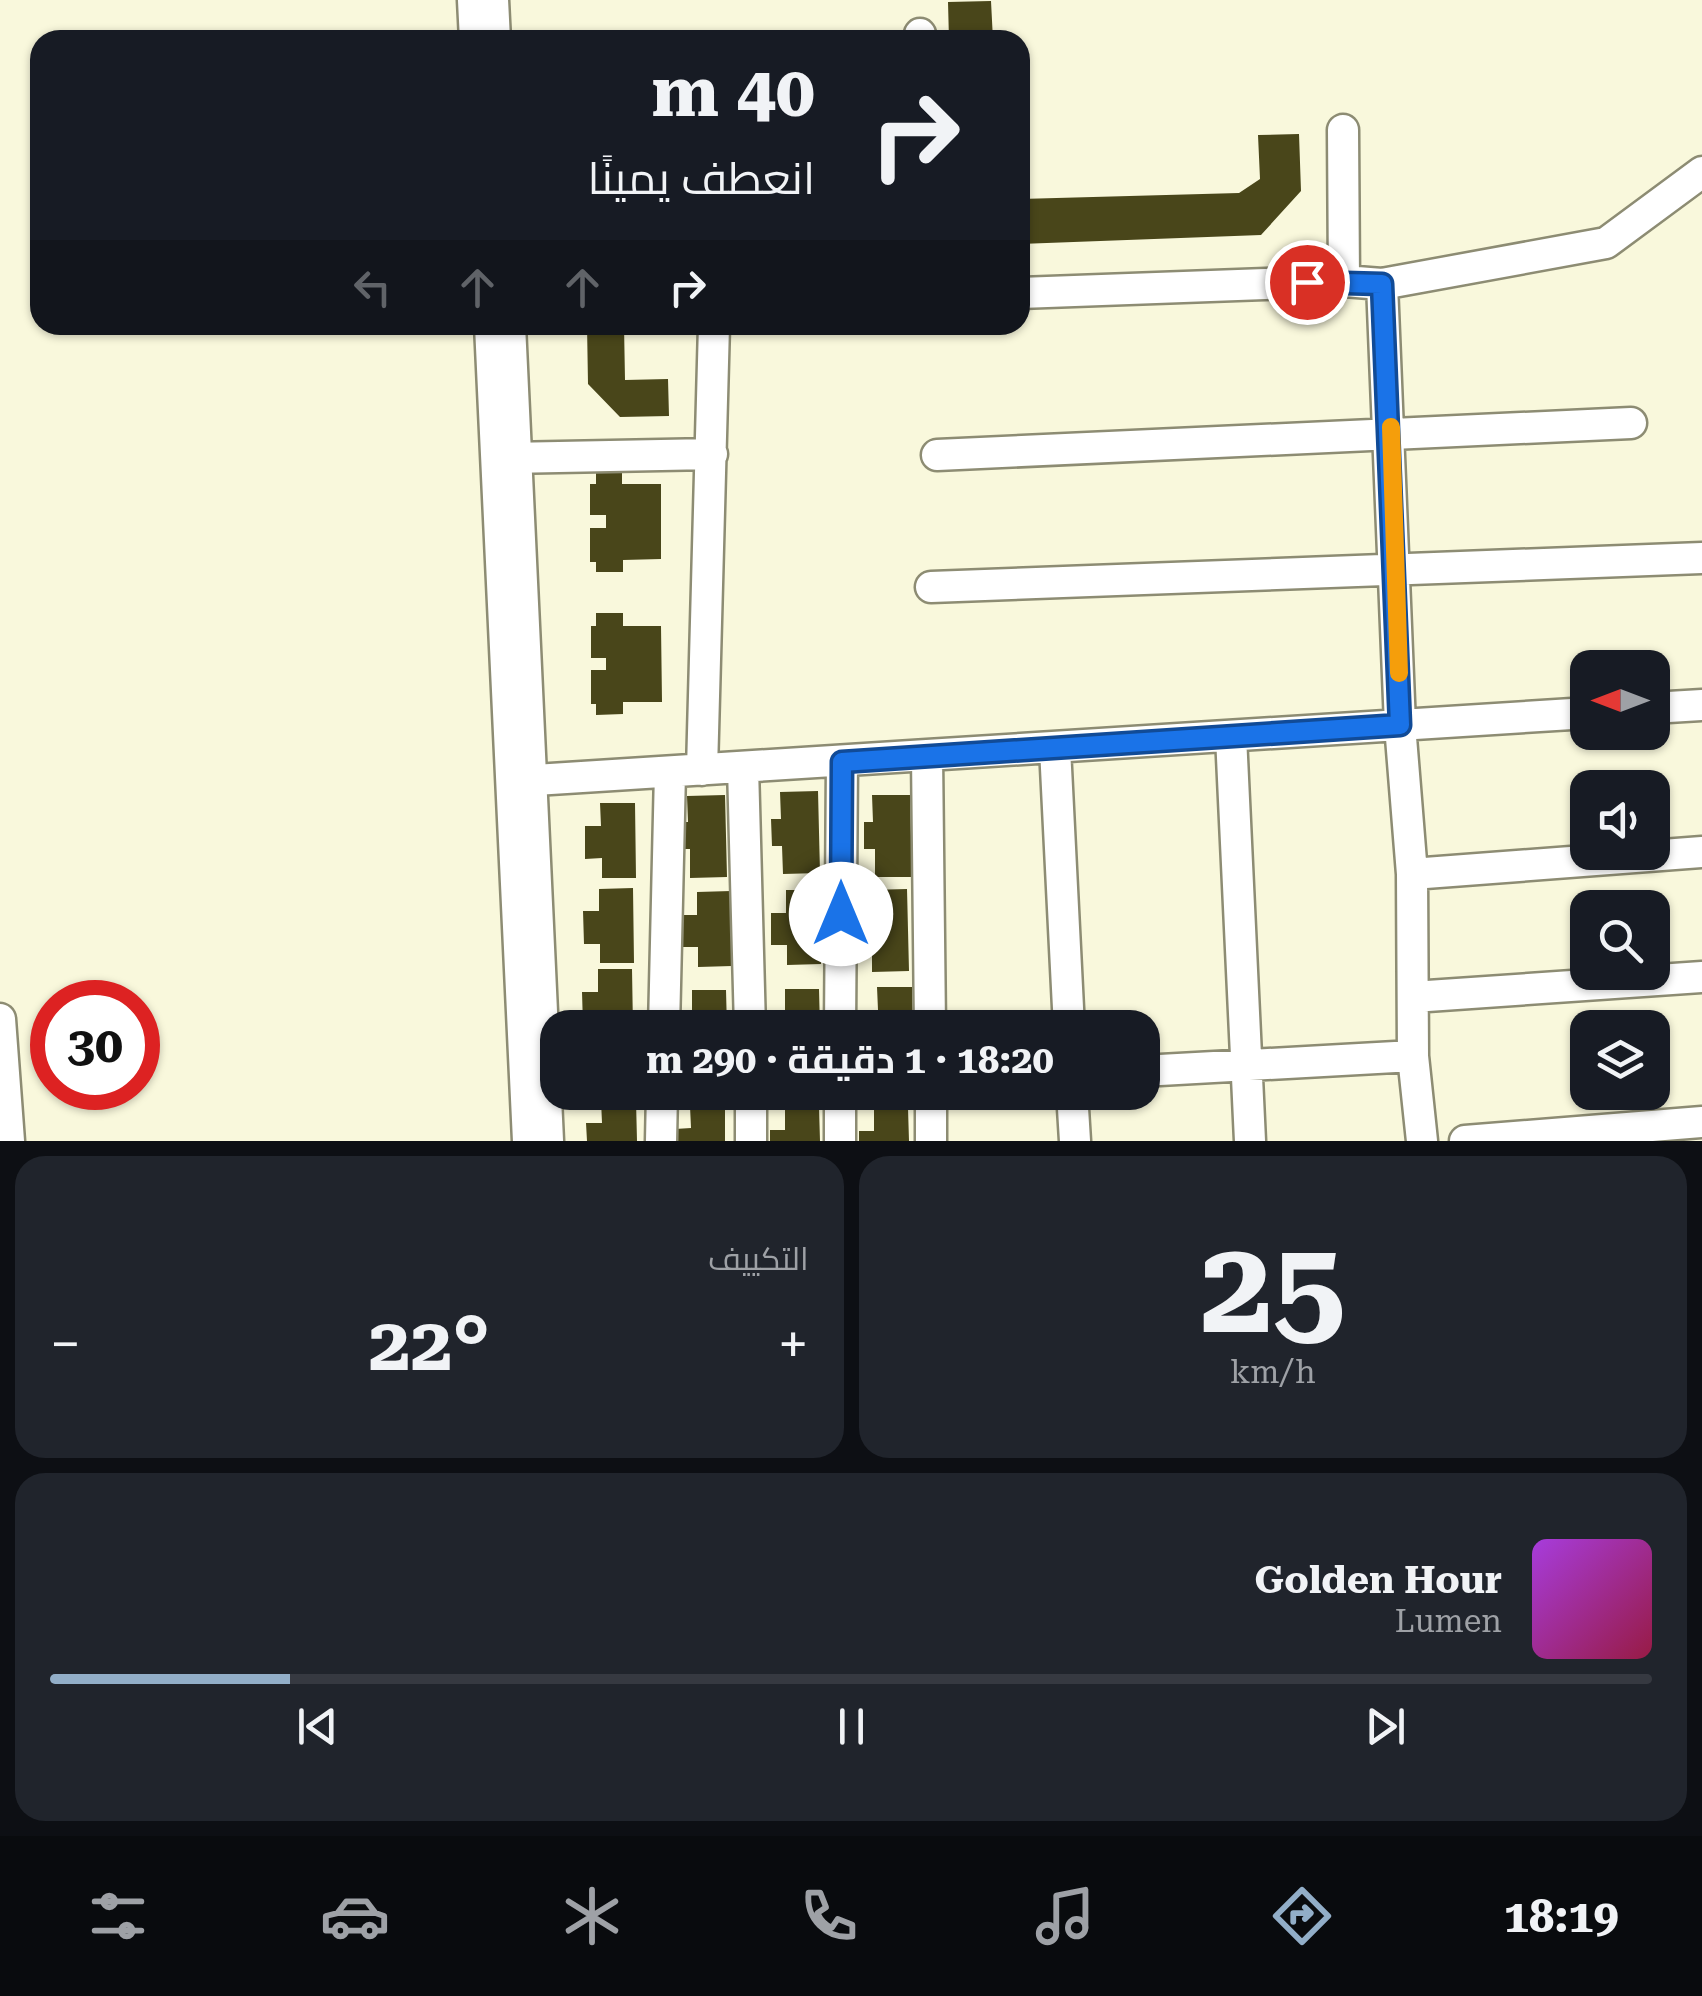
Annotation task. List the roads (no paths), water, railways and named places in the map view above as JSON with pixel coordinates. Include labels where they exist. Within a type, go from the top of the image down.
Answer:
[{"type":"main road","points":[[484,0],[486,30]]},
{"type":"main road","points":[[500,335],[520,780],[540,1018]]},
{"type":"main road","points":[[538,1141],[543,1110]]},
{"type":"street","points":[[1343,130],[1344,281]]},
{"type":"street","points":[[1030,293],[1344,281],[1382,284],[1606,244],[1702,172]]},
{"type":"street","points":[[1382,284],[1392,433],[1400,725],[1412,874],[1413,1056],[1422,1141]]},
{"type":"street","points":[[702,770],[714,335]]},
{"type":"street","points":[[937,455],[1630,423]]},
{"type":"street","points":[[506,458],[712,454]]},
{"type":"street","points":[[931,588],[1702,558]]},
{"type":"street","points":[[1670,707],[1702,705]]},
{"type":"street","points":[[520,780],[1570,713]]},
{"type":"street","points":[[1231,736],[1250,1141]]},
{"type":"street","points":[[1054,748],[1067,1010]]},
{"type":"street","points":[[927,755],[930,1010]]},
{"type":"street","points":[[840,1010],[842,762]]},
{"type":"street","points":[[743,768],[750,1010]]},
{"type":"street","points":[[664,1010],[670,772]]},
{"type":"street","points":[[1412,874],[1702,852]]},
{"type":"street","points":[[1413,997],[1702,977]]},
{"type":"street","points":[[0,1019],[5,1129]]},
{"type":"street","points":[[1160,1070],[1413,1056]]},
{"type":"street","points":[[661,1141],[662,1110]]},
{"type":"street","points":[[751,1110],[751,1141]]},
{"type":"street","points":[[840,1110],[840,1141]]},
{"type":"street","points":[[931,1110],[931,1141]]},
{"type":"street","points":[[1073,1110],[1075,1141]]},
{"type":"street","points":[[1465,1141],[1702,1122]]}]
